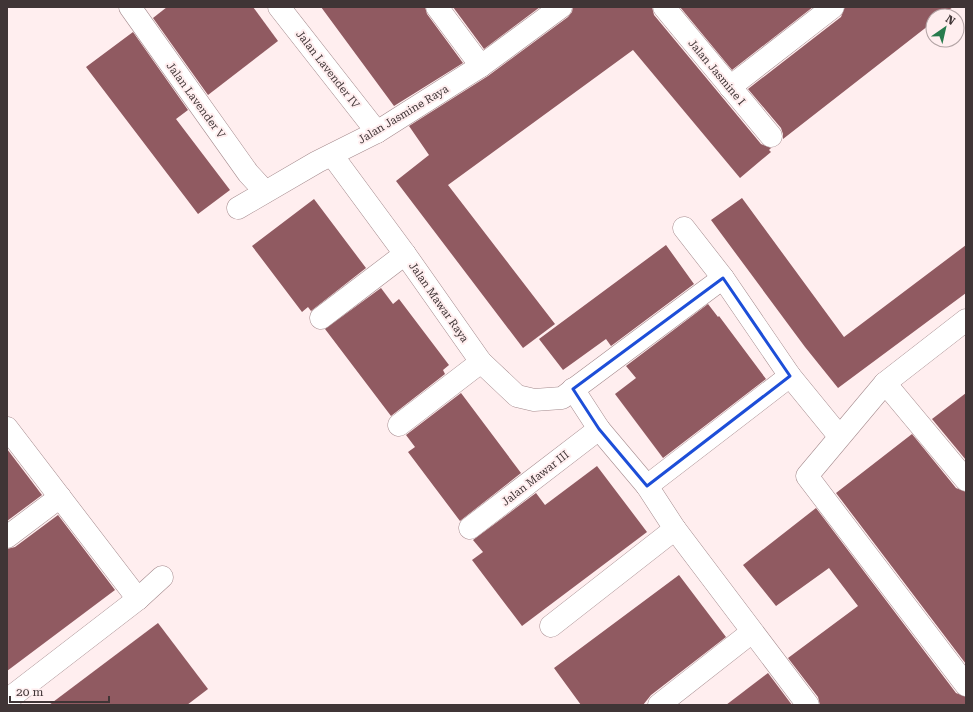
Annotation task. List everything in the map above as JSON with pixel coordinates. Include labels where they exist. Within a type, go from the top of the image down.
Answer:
[{"type":"street","name":"Jalan Lavender V","points":[[130,7],[248,173],[259,185],[263,193]]},
{"type":"street","name":"Jalan Lavender IV","points":[[279,7],[377,132]]},
{"type":"street","points":[[437,7],[481,66]]},
{"type":"street","name":"Jalan Jasmine Raya","points":[[238,208],[317,162],[377,132],[481,66],[561,7]]},
{"type":"street","name":"Jalan Jasmine I","points":[[664,7],[771,136]]},
{"type":"street","points":[[730,88],[833,7]]},
{"type":"street","name":"Jalan Mawar Raya","points":[[332,155],[405,254],[481,362],[517,396],[534,400],[562,398],[723,278]]},
{"type":"street","points":[[684,228],[723,278],[790,376],[839,436]]},
{"type":"street","points":[[321,318],[405,254]]},
{"type":"street","points":[[966,320],[885,383],[806,476],[966,685]]},
{"type":"street","points":[[399,425],[481,362]]},
{"type":"street","points":[[646,486],[790,376]]},
{"type":"street","points":[[885,383],[966,480]]},
{"type":"street","points":[[573,389],[600,429],[646,486],[675,529],[808,705]]},
{"type":"street","points":[[7,428],[138,599]]},
{"type":"street","name":"Jalan Mawar III","points":[[470,528],[600,429]]},
{"type":"street","points":[[7,538],[60,497]]},
{"type":"street","points":[[551,626],[675,529]]},
{"type":"street","points":[[7,700],[138,599],[162,577]]},
{"type":"street","points":[[659,705],[752,632]]},
{"type":"highlighted area","points":[[723,278],[790,376],[647,486],[599,429],[573,389]]},
{"type":"building","points":[[167,7],[253,7],[278,41],[208,95],[153,18]]},
{"type":"building","points":[[321,7],[425,7],[427,14],[463,63],[394,106]]},
{"type":"building","points":[[453,7],[540,7],[484,49]]},
{"type":"building","points":[[573,7],[652,7],[654,15],[761,144],[771,148],[769,150],[771,152],[740,178],[633,50],[448,185],[555,324],[523,348],[396,181],[429,155],[409,126],[488,76],[568,17],[572,12]]},
{"type":"building","points":[[680,7],[813,7],[732,70]]},
{"type":"building","points":[[845,7],[953,7],[925,8],[925,28],[783,139],[781,128],[748,89],[841,17]]},
{"type":"building","points":[[133,32],[188,110],[176,119],[230,190],[198,214],[86,67]]},
{"type":"building","points":[[742,198],[844,337],[966,245],[966,293],[838,388],[805,347],[711,220]]},
{"type":"building","points":[[314,199],[366,268],[311,311],[308,307],[302,312],[252,246]]},
{"type":"building","points":[[666,245],[694,284],[611,346],[606,339],[563,370],[539,339]]},
{"type":"building","points":[[381,288],[393,304],[399,299],[449,365],[443,370],[445,374],[391,416],[325,329]]},
{"type":"building","points":[[708,304],[718,317],[719,316],[766,379],[663,458],[615,394],[636,378],[626,366]]},
{"type":"building","points":[[461,393],[521,473],[460,521],[408,452],[415,447],[406,435]]},
{"type":"building","points":[[966,393],[966,460],[932,419]]},
{"type":"building","points":[[912,434],[956,488],[966,492],[966,664],[836,493]]},
{"type":"building","points":[[7,449],[42,495],[7,521]]},
{"type":"building","points":[[597,466],[647,532],[522,626],[472,560],[483,552],[473,540],[536,493],[545,505]]},
{"type":"building","points":[[816,508],[956,693],[966,697],[966,705],[820,705],[818,697],[788,658],[858,606],[829,568],[776,606],[743,565]]},
{"type":"building","points":[[58,515],[115,590],[7,671],[7,549],[15,547]]},
{"type":"building","points":[[679,575],[726,637],[651,695],[643,705],[581,705],[554,668]]},
{"type":"building","points":[[158,623],[208,689],[187,705],[49,705]]},
{"type":"building","points":[[768,673],[792,705],[726,705]]}]
